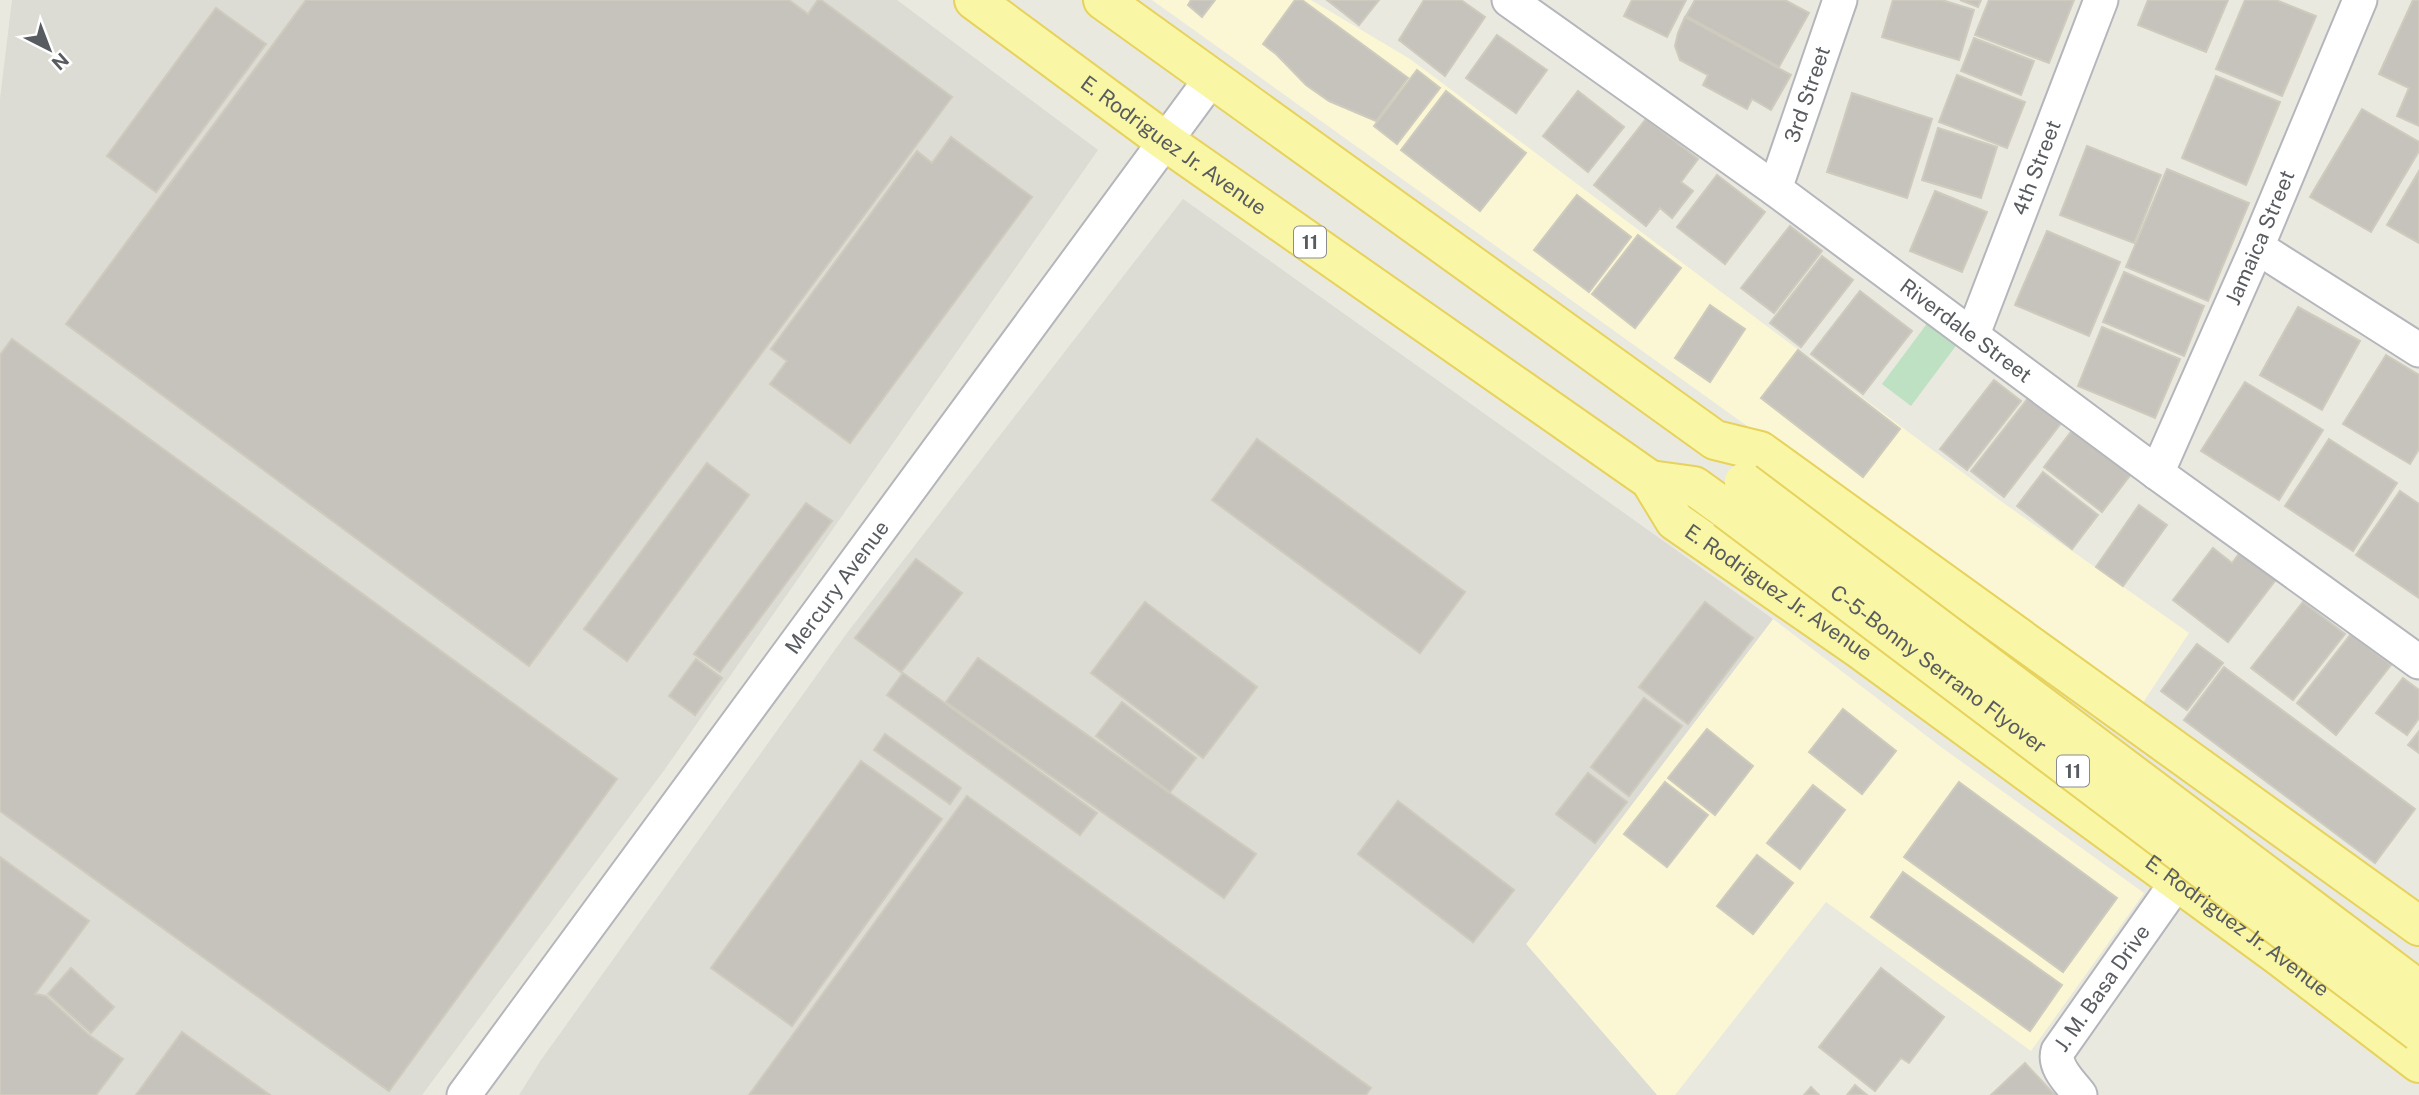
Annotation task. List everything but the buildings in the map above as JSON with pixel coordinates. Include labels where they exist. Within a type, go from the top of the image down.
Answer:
[{"type":"main road","name":"E. Rodriguez Jr. Avenue","points":[[974,0],[1164,141],[1650,480],[1675,521],[1861,650],[2279,956],[2419,1063]]},
{"type":"main road","name":"11","points":[[1103,0],[1715,440],[1760,451],[2419,926]]},
{"type":"main road","name":"C-5-Bonny Serrano Flyover","points":[[1715,440],[1735,496],[2419,1032]]},
{"type":"main road","name":"C-5-Bonny Serrano Flyover","points":[[1650,480],[1694,486],[1735,496],[2419,990]]},
{"type":"main road","points":[[2279,956],[2339,867]]},
{"type":"street","name":"Riverdale Street","points":[[1509,0],[1775,189],[2157,473],[2419,662]]},
{"type":"street","name":"3rd Street","points":[[1775,189],[1840,0]]},
{"type":"street","name":"4th Street","points":[[1973,334],[2101,0]]},
{"type":"street","name":"Jamaica Street","points":[[2157,473],[2258,247],[2360,0]]},
{"type":"street","name":"Mercury Avenue","points":[[464,1095],[1211,79]]},
{"type":"street","points":[[2258,247],[2419,350]]},
{"type":"street","name":"J. M. Basa Drive","points":[[2080,1095],[2058,1064],[2058,1051],[2177,882]]},
{"type":"shaded area","points":[[12,0],[897,0],[1098,150],[665,769],[422,1095],[0,1095],[0,99]]},
{"type":"shaded area","points":[[1152,0],[1311,0],[1410,59],[2002,502],[2189,633],[2140,707]]},
{"type":"shaded area","points":[[1183,199],[1773,619],[1526,944],[1657,1095],[519,1095],[541,1060],[847,633]]},
{"type":"shaded area","points":[[1773,619],[1941,747],[2144,893],[2031,1051],[1826,902],[1675,1095],[1657,1095],[1526,944]]},
{"type":"green space","points":[[1929,321],[1958,343],[1911,406],[1882,384]]}]
